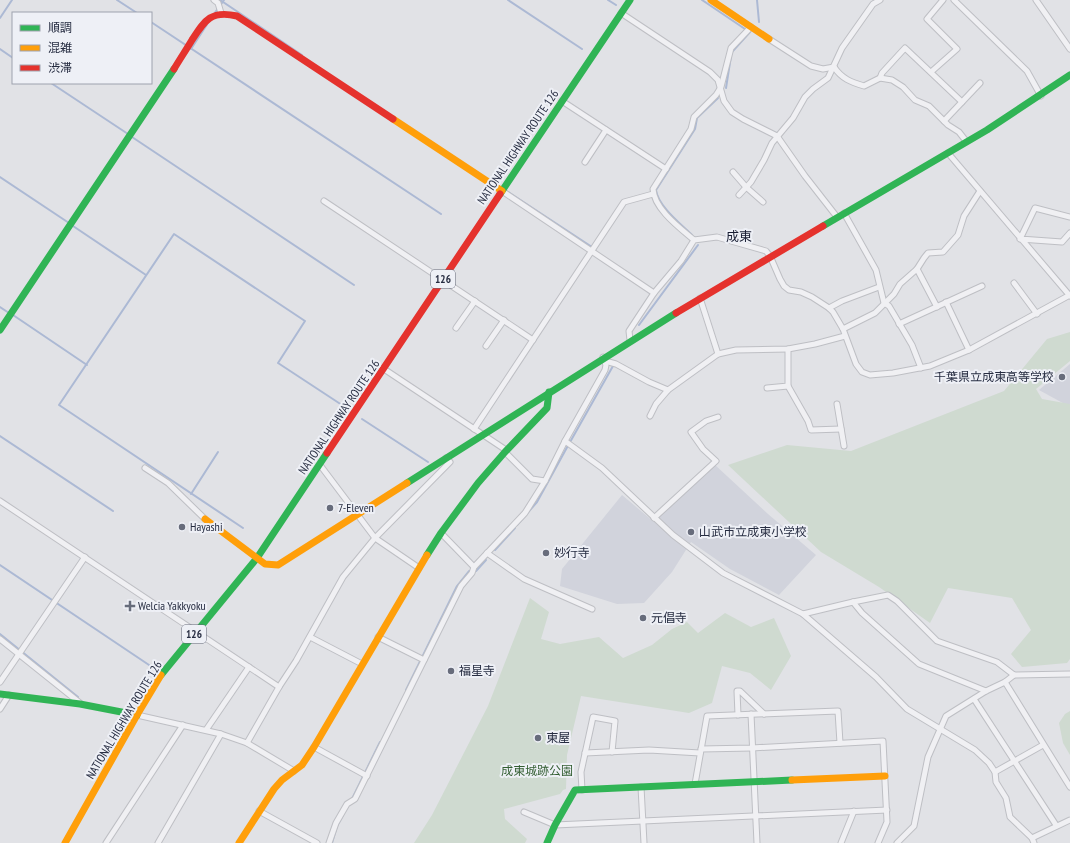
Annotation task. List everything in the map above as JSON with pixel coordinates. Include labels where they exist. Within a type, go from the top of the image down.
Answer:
[{"type":"main road","name":"NATIONAL HIGHWAY ROUTE 126","points":[[65,843],[137,715],[162,674],[257,558],[630,0]]},
{"type":"main road","points":[[711,0],[769,39]]},
{"type":"main road","points":[[0,330],[155,98],[202,24],[210,17],[221,14],[237,16],[502,191]]},
{"type":"main road","points":[[205,519],[268,565],[278,564],[482,434],[604,359],[630,340],[770,256],[948,153],[1041,96],[1070,75]]},
{"type":"main road","points":[[239,843],[274,789],[282,780],[302,765],[314,747],[441,533],[478,483],[505,451],[544,412],[547,408],[549,392]]},
{"type":"main road","points":[[0,694],[80,704],[137,715]]},
{"type":"main road","points":[[547,843],[555,825],[575,790],[885,776]]},
{"type":"street","points":[[214,0],[218,3],[221,14]]},
{"type":"street","points":[[739,195],[750,182],[777,136],[793,118],[806,97],[813,89],[828,78],[842,48],[873,4],[880,0]]},
{"type":"street","points":[[931,72],[957,49],[927,19],[943,0]]},
{"type":"street","points":[[958,1],[1027,71],[1041,96]]},
{"type":"street","points":[[1039,1],[1070,49]]},
{"type":"street","points":[[621,13],[710,72],[718,80],[724,101],[732,112],[777,136],[805,176],[840,215],[876,270],[884,303],[889,306],[912,346],[921,368]]},
{"type":"street","points":[[751,27],[731,48],[721,87],[716,95],[694,117],[691,129],[653,189],[653,194],[667,216],[694,240],[717,237],[724,238],[732,242],[766,251],[770,256],[784,286],[789,290],[801,292],[812,297],[833,312],[843,329],[856,364],[862,372],[870,375],[886,374],[930,366],[969,350],[1069,296],[948,153]]},
{"type":"street","points":[[769,39],[811,66],[822,69],[834,67]]},
{"type":"street","points":[[880,78],[882,73],[905,48],[962,102]]},
{"type":"street","points":[[834,67],[839,75],[849,82],[864,86],[880,78],[892,80],[903,87],[915,100],[929,106],[944,121],[959,132],[966,141]]},
{"type":"street","points":[[944,121],[980,83]]},
{"type":"street","points":[[562,100],[666,169]]},
{"type":"street","points":[[585,162],[606,130]]},
{"type":"street","points":[[733,172],[746,187],[763,202]]},
{"type":"street","points":[[502,191],[654,293]]},
{"type":"street","points":[[843,329],[875,313],[894,294],[900,284],[917,269],[928,253],[943,252],[958,235],[964,216],[980,191]]},
{"type":"street","points":[[474,428],[624,202],[653,194]]},
{"type":"street","points":[[324,201],[533,340]]},
{"type":"street","points":[[1020,239],[1035,208],[1070,217]]},
{"type":"street","points":[[1020,239],[1062,242],[1070,233]]},
{"type":"street","points":[[630,340],[629,331],[654,293],[681,261],[694,240]]},
{"type":"street","points":[[917,269],[937,307]]},
{"type":"street","points":[[1014,283],[1037,314]]},
{"type":"street","points":[[899,324],[982,286]]},
{"type":"street","points":[[829,308],[842,300],[879,287]]},
{"type":"street","points":[[700,298],[718,354]]},
{"type":"street","points":[[456,328],[475,301]]},
{"type":"street","points":[[946,302],[969,350]]},
{"type":"street","points":[[486,346],[504,320]]},
{"type":"street","points":[[650,416],[656,404],[668,390],[718,354],[736,350],[788,349],[845,336]]},
{"type":"street","points":[[788,349],[788,386],[808,421],[811,430],[841,429]]},
{"type":"street","points":[[604,359],[668,390]]},
{"type":"street","points":[[329,843],[336,823],[348,803],[356,799],[365,775],[461,586],[487,553],[525,513],[567,442],[605,370],[606,365],[604,359]]},
{"type":"street","points":[[384,369],[474,428],[505,451],[532,479],[545,481]]},
{"type":"street","points":[[767,388],[788,386]]},
{"type":"street","points":[[837,404],[844,446]]},
{"type":"street","points":[[654,518],[716,461],[703,449],[691,432],[706,422],[718,417]]},
{"type":"street","points":[[567,442],[602,468],[673,535],[723,573],[803,614],[876,677],[907,709],[975,750],[989,762],[995,772],[996,782],[1006,798],[1010,817],[1033,840],[1056,825],[1070,820]]},
{"type":"street","points":[[247,743],[279,687],[296,661],[343,577],[375,538],[450,462],[446,458]]},
{"type":"street","points":[[320,465],[375,538],[419,568]]},
{"type":"street","points":[[145,468],[168,483],[205,519]]},
{"type":"street","points":[[0,501],[279,687]]},
{"type":"street","points":[[441,533],[473,569]]},
{"type":"street","points":[[487,553],[524,579],[592,609]]},
{"type":"street","points":[[0,682],[85,557]]},
{"type":"street","points":[[803,614],[888,595],[897,601],[937,641],[997,662],[1014,675]]},
{"type":"street","points":[[853,602],[862,613],[918,664],[986,692]]},
{"type":"street","points":[[310,636],[362,664]]},
{"type":"street","points":[[378,637],[423,659]]},
{"type":"street","points":[[0,639],[80,704]]},
{"type":"street","points":[[206,730],[249,667]]},
{"type":"street","points":[[897,843],[914,826],[928,756],[946,716],[974,698],[1005,682],[1014,675],[1070,674]]},
{"type":"street","points":[[1005,682],[1070,787]]},
{"type":"street","points":[[738,714],[737,691],[740,691],[764,714]]},
{"type":"street","points":[[0,709],[9,695]]},
{"type":"street","points":[[974,698],[1056,825]]},
{"type":"street","points":[[695,784],[707,716],[838,711],[840,743]]},
{"type":"street","points":[[751,714],[757,843]]},
{"type":"street","points":[[137,715],[184,724],[247,743],[294,771]]},
{"type":"street","points":[[582,790],[581,772],[592,717],[615,721],[612,752]]},
{"type":"street","points":[[106,843],[184,724]]},
{"type":"street","points":[[158,843],[221,734]]},
{"type":"street","points":[[585,753],[649,750],[701,751],[883,741],[887,822],[878,843]]},
{"type":"street","points":[[995,772],[1043,745]]},
{"type":"street","points":[[314,747],[365,775]]},
{"type":"street","points":[[642,787],[644,843]]},
{"type":"street","points":[[524,812],[555,825],[887,810]]},
{"type":"street","points":[[259,811],[317,843]]},
{"type":"street","points":[[841,843],[854,811]]},
{"type":"shaded area","name":"千葉県立成東高等学校","points":[[1070,364],[1070,407],[1039,390]]},
{"type":"shaded area","name":"山武市立成東小学校","points":[[714,464],[768,514],[816,555],[779,595],[730,569],[691,542],[672,572],[644,603],[617,604],[560,586],[562,569],[622,495],[654,522]]},
{"type":"green space","points":[[1070,332],[1070,361],[1036,389],[1042,399],[1070,404],[1070,659],[1067,663],[1022,667],[1011,654],[1031,630],[1012,598],[948,588],[930,623],[879,587],[821,552],[728,465],[787,445],[851,451],[1004,391],[1047,339]]},
{"type":"green space","name":"成東城跡公園","points":[[530,598],[549,612],[541,639],[560,644],[599,637],[623,658],[652,645],[672,629],[687,622],[698,633],[725,613],[751,627],[774,618],[791,656],[771,690],[750,673],[722,666],[712,703],[689,713],[581,696],[567,755],[566,789],[560,794],[504,809],[505,819],[527,839],[525,843],[414,843],[432,815],[488,706]]},
{"type":"green space","points":[[1070,711],[1070,755],[1063,743],[1059,723],[1065,714]]},
{"type":"waterway","points":[[0,18],[12,0]]},
{"type":"waterway","points":[[117,0],[135,12]]},
{"type":"waterway","points":[[220,0],[302,55]]},
{"type":"waterway","points":[[214,14],[224,0]]},
{"type":"waterway","points":[[508,0],[582,49]]},
{"type":"waterway","points":[[608,0],[616,5]]},
{"type":"waterway","points":[[702,0],[745,29]]},
{"type":"waterway","points":[[757,0],[759,22]]},
{"type":"waterway","points":[[152,23],[441,214]]},
{"type":"waterway","points":[[191,49],[208,23]]},
{"type":"waterway","points":[[732,52],[750,32]]},
{"type":"waterway","points":[[0,49],[12,57]]},
{"type":"waterway","points":[[726,88],[731,56]]},
{"type":"waterway","points":[[53,84],[128,134]]},
{"type":"waterway","points":[[692,235],[665,208],[656,190],[695,129],[697,118],[718,98]]},
{"type":"waterway","points":[[132,137],[354,285]]},
{"type":"waterway","points":[[0,177],[69,223]]},
{"type":"waterway","points":[[505,190],[592,247]]},
{"type":"waterway","points":[[73,226],[146,275]]},
{"type":"waterway","points":[[243,528],[59,405],[174,234],[305,321],[278,363],[345,407]]},
{"type":"waterway","points":[[639,325],[698,245]]},
{"type":"waterway","points":[[0,307],[9,313]]},
{"type":"waterway","points":[[13,315],[87,365]]},
{"type":"waterway","points":[[517,525],[537,502],[613,366]]},
{"type":"waterway","points":[[362,419],[428,462]]},
{"type":"waterway","points":[[0,436],[113,511]]},
{"type":"waterway","points":[[191,494],[218,452]]},
{"type":"waterway","points":[[495,550],[515,528]]},
{"type":"waterway","points":[[406,690],[457,586],[469,571],[476,571],[486,560]]},
{"type":"waterway","points":[[0,565],[158,671]]},
{"type":"waterway","points":[[0,634],[78,697]]},
{"type":"waterway","points":[[352,799],[380,742]]},
{"type":"waterway","points":[[332,843],[337,826],[343,815]]},
{"type":"traffic: fast","points":[[500,194],[630,0]]},
{"type":"traffic: fast","points":[[0,330],[174,69]]},
{"type":"traffic: fast","points":[[823,226],[987,130],[1070,75]]},
{"type":"traffic: fast","points":[[407,483],[676,313]]},
{"type":"traffic: fast","points":[[427,555],[441,533],[478,483],[547,408],[549,392]]},
{"type":"traffic: fast","points":[[161,675],[257,558],[327,453]]},
{"type":"traffic: fast","points":[[0,694],[80,704],[137,715]]},
{"type":"traffic: fast","points":[[547,843],[555,825],[575,790],[792,780]]},
{"type":"traffic: slow","points":[[711,0],[769,39]]},
{"type":"traffic: slow","points":[[393,119],[502,191]]},
{"type":"traffic: slow","points":[[205,519],[265,564],[278,565],[407,483]]},
{"type":"traffic: slow","points":[[239,843],[274,789],[282,780],[302,765],[314,747],[427,555]]},
{"type":"traffic: slow","points":[[65,843],[161,675]]},
{"type":"traffic: slow","points":[[792,780],[885,776]]},
{"type":"traffic: jam","points":[[174,69],[205,22],[210,18],[221,14],[237,16],[393,119]]},
{"type":"traffic: jam","points":[[327,453],[500,194]]},
{"type":"traffic: jam","points":[[676,313],[823,226]]},
{"type":"place","name":"千葉県立成東高等学校","points":[[1062,377]]},
{"type":"place","name":"7-Eleven","points":[[330,508]]},
{"type":"place","name":"Hayashi","points":[[182,527]]},
{"type":"place","name":"山武市立成東小学校","points":[[691,532]]},
{"type":"place","name":"妙行寺","points":[[546,553]]},
{"type":"place","name":"Welcia Yakkyoku","points":[[130,606]]},
{"type":"place","name":"元倡寺","points":[[643,618]]},
{"type":"place","name":"福星寺","points":[[451,671]]},
{"type":"place","name":"東屋","points":[[538,738]]},
{"type":"district","name":"成東","points":[[739,236]]}]
